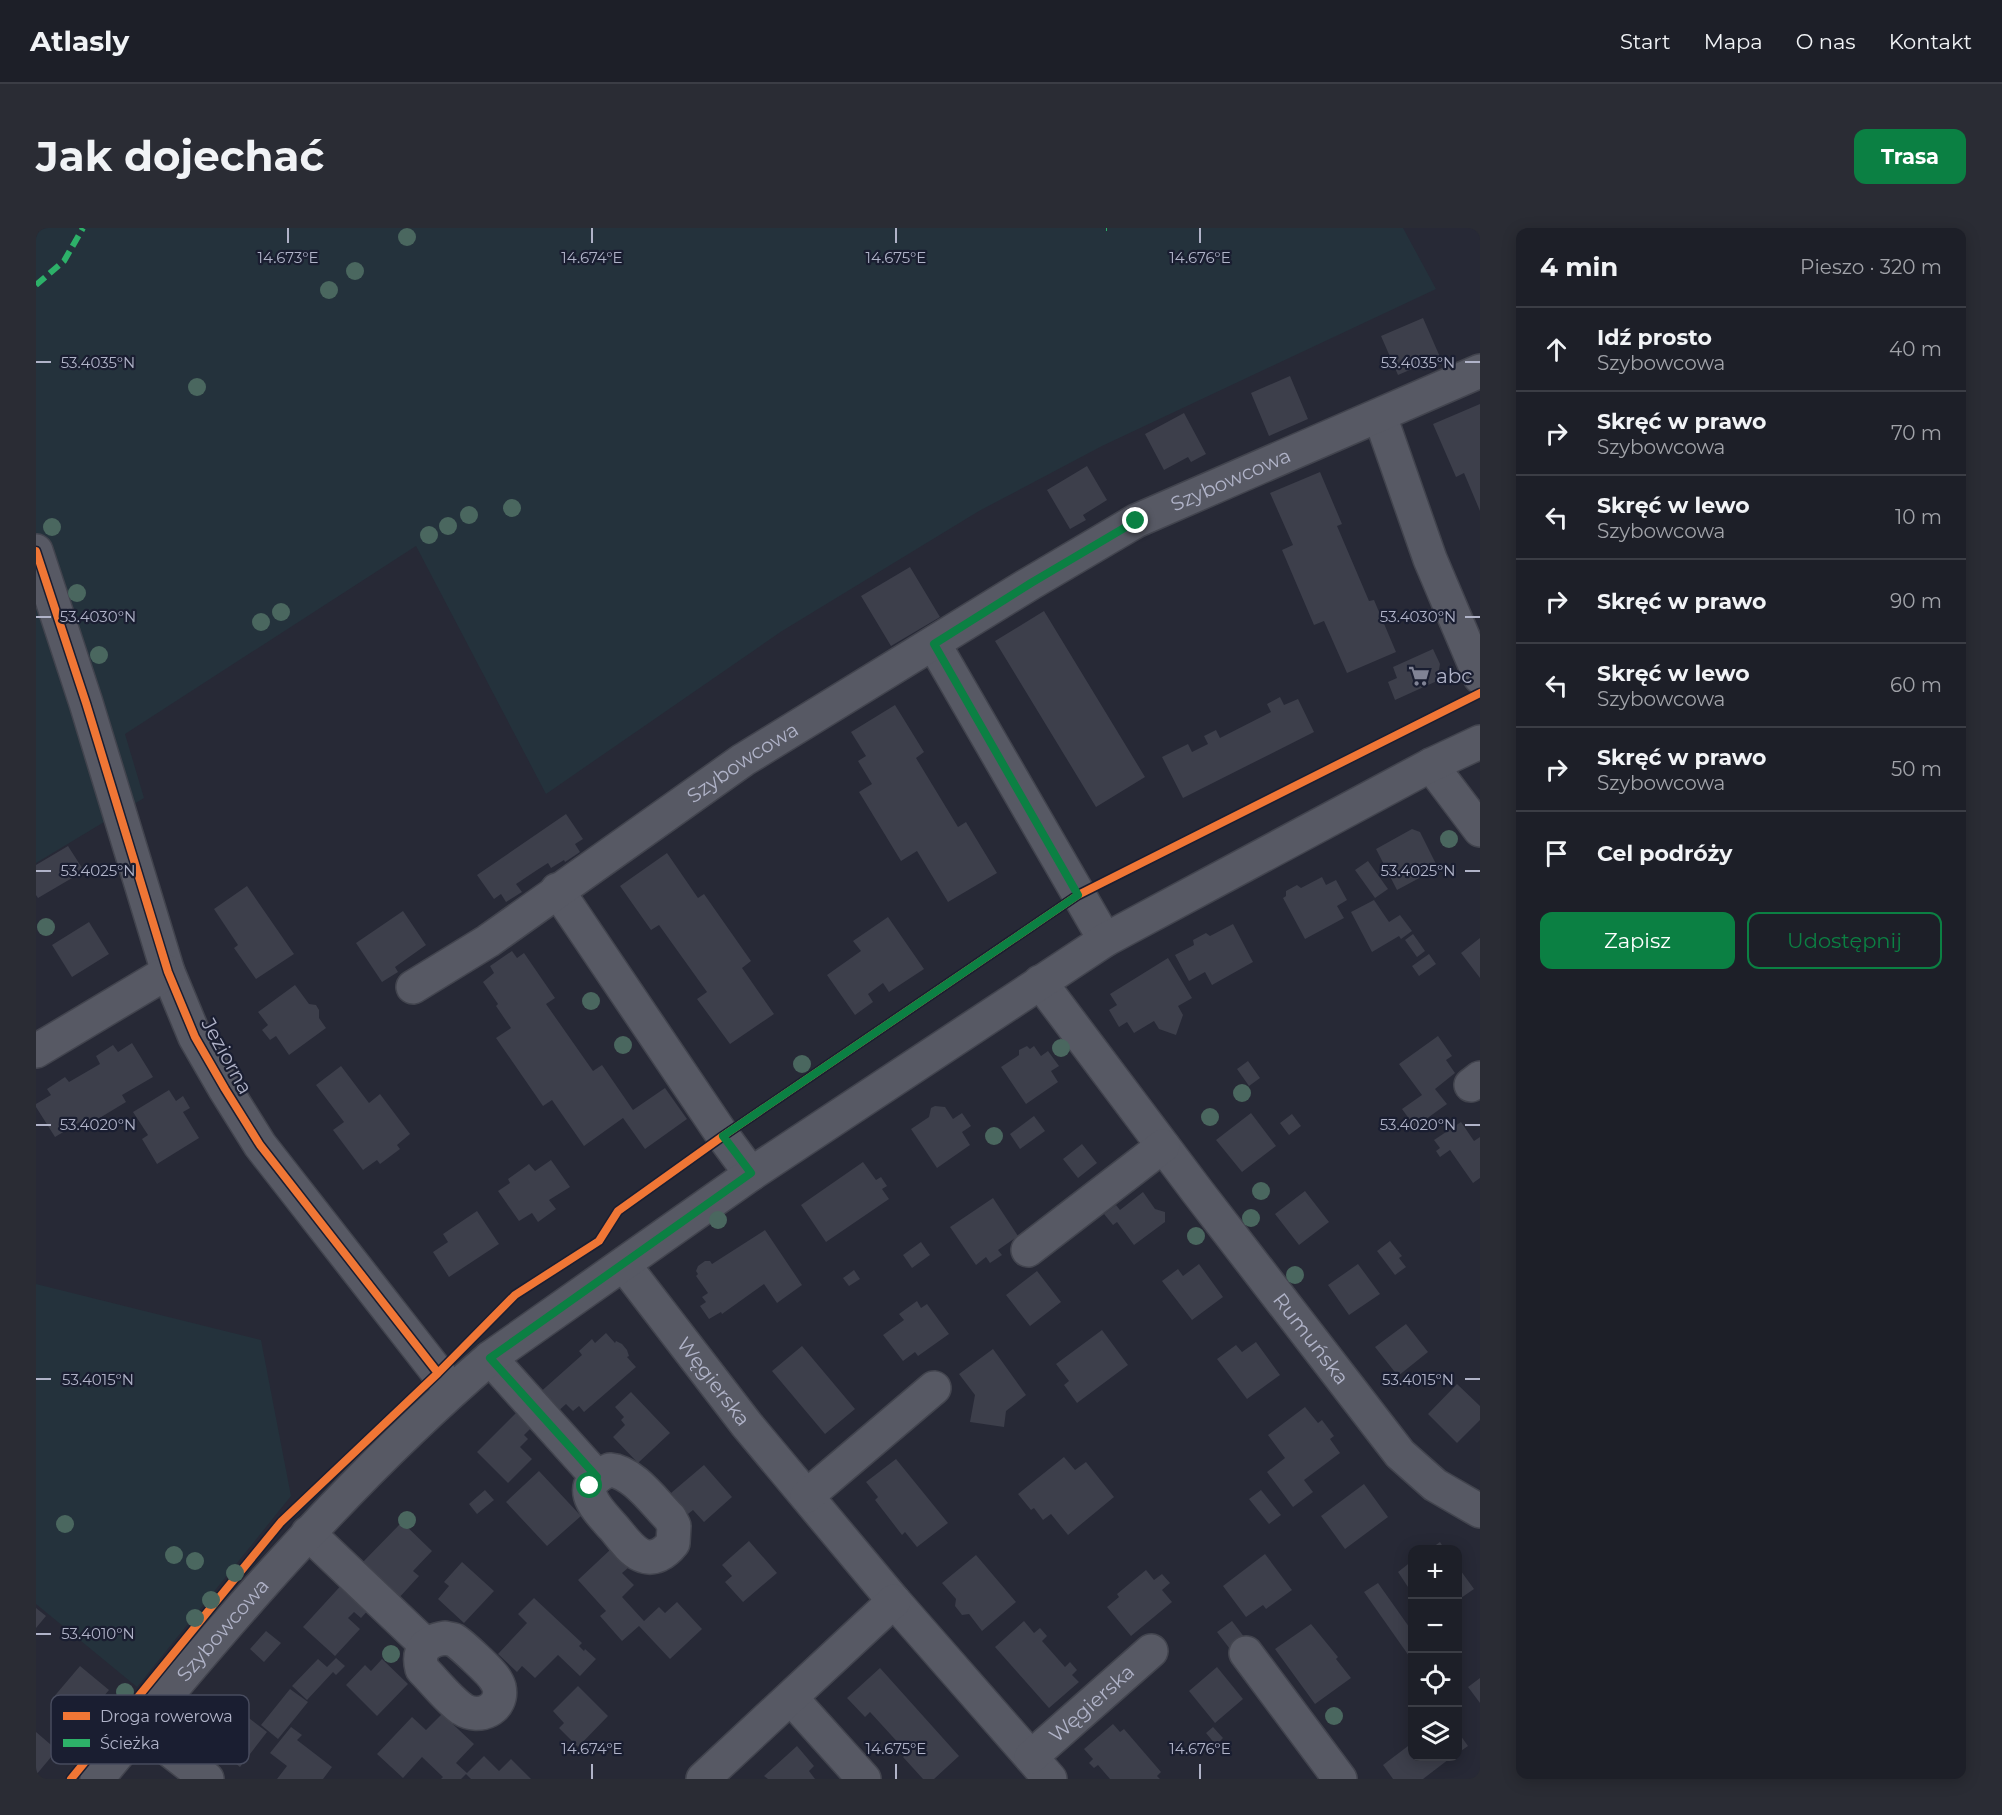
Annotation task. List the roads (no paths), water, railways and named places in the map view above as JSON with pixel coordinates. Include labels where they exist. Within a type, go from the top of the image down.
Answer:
[{"type":"street","name":"Szybowcowa","points":[[413,987],[488,941],[743,760],[1136,521],[1480,371]]},
{"type":"street","points":[[1380,416],[1430,559],[1480,677]]},
{"type":"street","name":"Jeziorna","points":[[36,551],[86,703],[168,972],[195,1037],[260,1144],[452,1391]]},
{"type":"street","points":[[934,644],[1105,940]]},
{"type":"street","name":"Szybowcowa","points":[[168,1695],[308,1533],[385,1454],[490,1358],[751,1173],[1105,940],[1431,765],[1480,742]]},
{"type":"street","points":[[1431,765],[1480,830]]},
{"type":"street","points":[[557,890],[723,1136],[751,1173]]},
{"type":"street","points":[[36,1051],[168,972]]},
{"type":"street","name":"Rumuńska","points":[[1040,982],[1400,1454],[1435,1485],[1480,1511]]},
{"type":"street","points":[[1028,1250],[1163,1146]]},
{"type":"street","name":"Węgierska","points":[[624,1264],[747,1425],[894,1601],[1041,1768],[1151,1651]]},
{"type":"street","points":[[490,1358],[597,1477]]},
{"type":"street","points":[[807,1496],[934,1388]]},
{"type":"street","points":[[308,1533],[426,1645]]},
{"type":"street","points":[[703,1779],[894,1601]]},
{"type":"street","points":[[1246,1653],[1340,1779]]},
{"type":"street","points":[[791,1698],[864,1779]]},
{"type":"street","name":"Szybowcowa","points":[[97,1779],[109,1764]]},
{"type":"street","points":[[188,1764],[207,1779]]},
{"type":"place","name":"abc","points":[[1419,676]]}]
